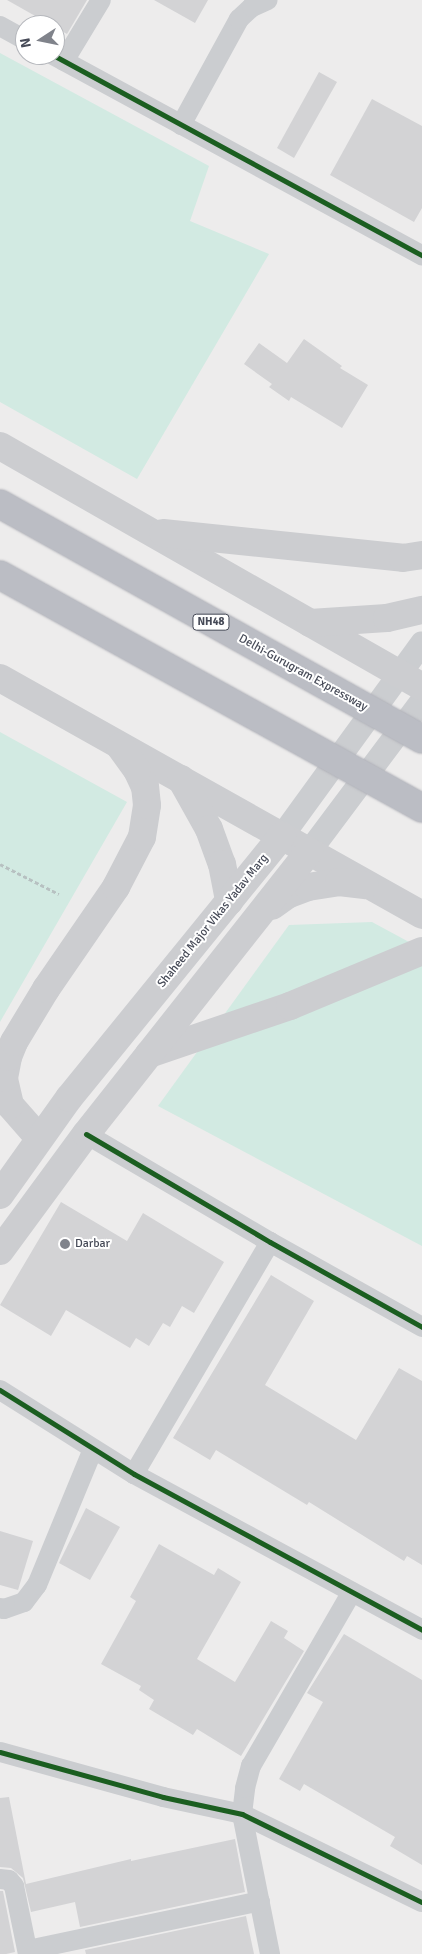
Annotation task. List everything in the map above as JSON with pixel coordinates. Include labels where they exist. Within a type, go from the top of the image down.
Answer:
[{"type":"highway","name":"Delhi-Gurugram Expressway","points":[[0,504],[422,739]]},
{"type":"highway","points":[[0,575],[422,808]]},
{"type":"main road","points":[[0,446],[422,687]]},
{"type":"main road","points":[[151,532],[403,558],[422,555]]},
{"type":"main road","points":[[310,623],[387,618],[422,610]]},
{"type":"main road","points":[[0,678],[422,915]]},
{"type":"main road","points":[[39,1138],[10,1106],[4,1078],[8,1056],[14,1042],[46,989],[116,887],[142,837],[147,805],[145,786],[137,770],[118,744]]},
{"type":"main road","points":[[180,779],[209,829],[222,864],[229,901]]},
{"type":"main road","name":"Shaheed Major Vikas Yadav Marg","points":[[0,1195],[39,1138],[282,836]]},
{"type":"main road","points":[[0,1251],[86,1134],[309,852]]},
{"type":"main road","points":[[257,917],[287,895],[308,887],[339,882],[369,885]]},
{"type":"main road","points":[[149,1054],[290,1006],[422,951]]},
{"type":"street","points":[[65,49],[101,0]]},
{"type":"street","points":[[181,125],[239,19],[252,7],[268,0]]},
{"type":"street","points":[[0,26],[15,34]]},
{"type":"street","points":[[65,62],[422,255]]},
{"type":"street","name":"Shaheed Major Vikas Yadav Marg","points":[[282,836],[422,643]]},
{"type":"street","points":[[309,852],[422,701]]},
{"type":"street","points":[[0,1108],[39,1138]]},
{"type":"street","points":[[86,1134],[270,1242],[422,1327]]},
{"type":"street","points":[[134,1474],[270,1242]]},
{"type":"street","points":[[0,1390],[134,1474],[422,1630]]},
{"type":"street","points":[[0,1608],[4,1609],[24,1602],[37,1585],[93,1449]]},
{"type":"street","points":[[270,1954],[242,1814],[251,1766],[352,1592]]},
{"type":"street","points":[[0,1752],[162,1797],[242,1814],[422,1902]]},
{"type":"street","points":[[0,1879],[9,1880],[14,1886],[28,1952],[260,1901]]},
{"type":"path","points":[[0,864],[59,894]]},
{"type":"green space","points":[[0,53],[15,61],[15,65],[22,65],[209,166],[190,221],[269,254],[137,479],[0,402]]},
{"type":"green space","points":[[0,732],[127,802],[0,1022]]},
{"type":"green space","points":[[372,922],[422,949],[422,1246],[158,1106],[289,925]]},
{"type":"building","points":[[7,0],[87,0],[67,34],[65,33],[65,15],[33,15]]},
{"type":"building","points":[[154,0],[208,0],[195,23]]},
{"type":"building","points":[[319,72],[337,82],[294,158],[277,148]]},
{"type":"building","points":[[372,99],[422,126],[422,208],[414,222],[330,175]]},
{"type":"building","points":[[304,339],[342,366],[340,368],[368,385],[342,428],[291,397],[289,401],[269,387],[272,384],[244,364],[259,343],[287,363]]},
{"type":"building","points":[[61,1202],[127,1241],[143,1213],[224,1262],[194,1313],[182,1306],[170,1327],[163,1323],[149,1346],[136,1338],[130,1348],[66,1310],[51,1336],[0,1305]]},
{"type":"building","points":[[271,1275],[314,1301],[265,1385],[356,1440],[399,1368],[422,1381],[422,1565],[407,1556],[404,1561],[309,1502],[307,1505],[216,1450],[210,1460],[173,1438]]},
{"type":"building","points":[[86,1508],[120,1527],[90,1580],[59,1563]]},
{"type":"building","points":[[0,1531],[33,1541],[18,1590],[0,1585]]},
{"type":"building","points":[[159,1544],[214,1575],[218,1568],[241,1582],[197,1659],[235,1682],[271,1621],[288,1631],[284,1638],[304,1651],[241,1756],[197,1729],[193,1735],[149,1709],[154,1700],[139,1690],[141,1686],[101,1664],[136,1601],[130,1597]]},
{"type":"building","points":[[344,1634],[422,1680],[422,1865],[390,1846],[395,1837],[304,1784],[300,1791],[279,1779],[323,1702],[307,1693]]},
{"type":"building","points":[[9,1797],[26,1884],[131,1859],[131,1861],[235,1839],[245,1892],[80,1927],[75,1902],[31,1912],[23,1878],[11,1868],[0,1867],[0,1798]]},
{"type":"building","points":[[0,1891],[3,1891],[15,1952],[6,1954],[0,1954]]},
{"type":"building","points":[[246,1916],[254,1954],[86,1954],[85,1950]]},
{"type":"cycle path","points":[[65,62],[422,255]]},
{"type":"cycle path","points":[[86,1134],[270,1242],[422,1327]]},
{"type":"cycle path","points":[[0,1390],[134,1474],[422,1630]]},
{"type":"cycle path","points":[[0,1752],[163,1797],[242,1814],[422,1902]]},
{"type":"place","name":"Darbar","points":[[65,1244]]}]
